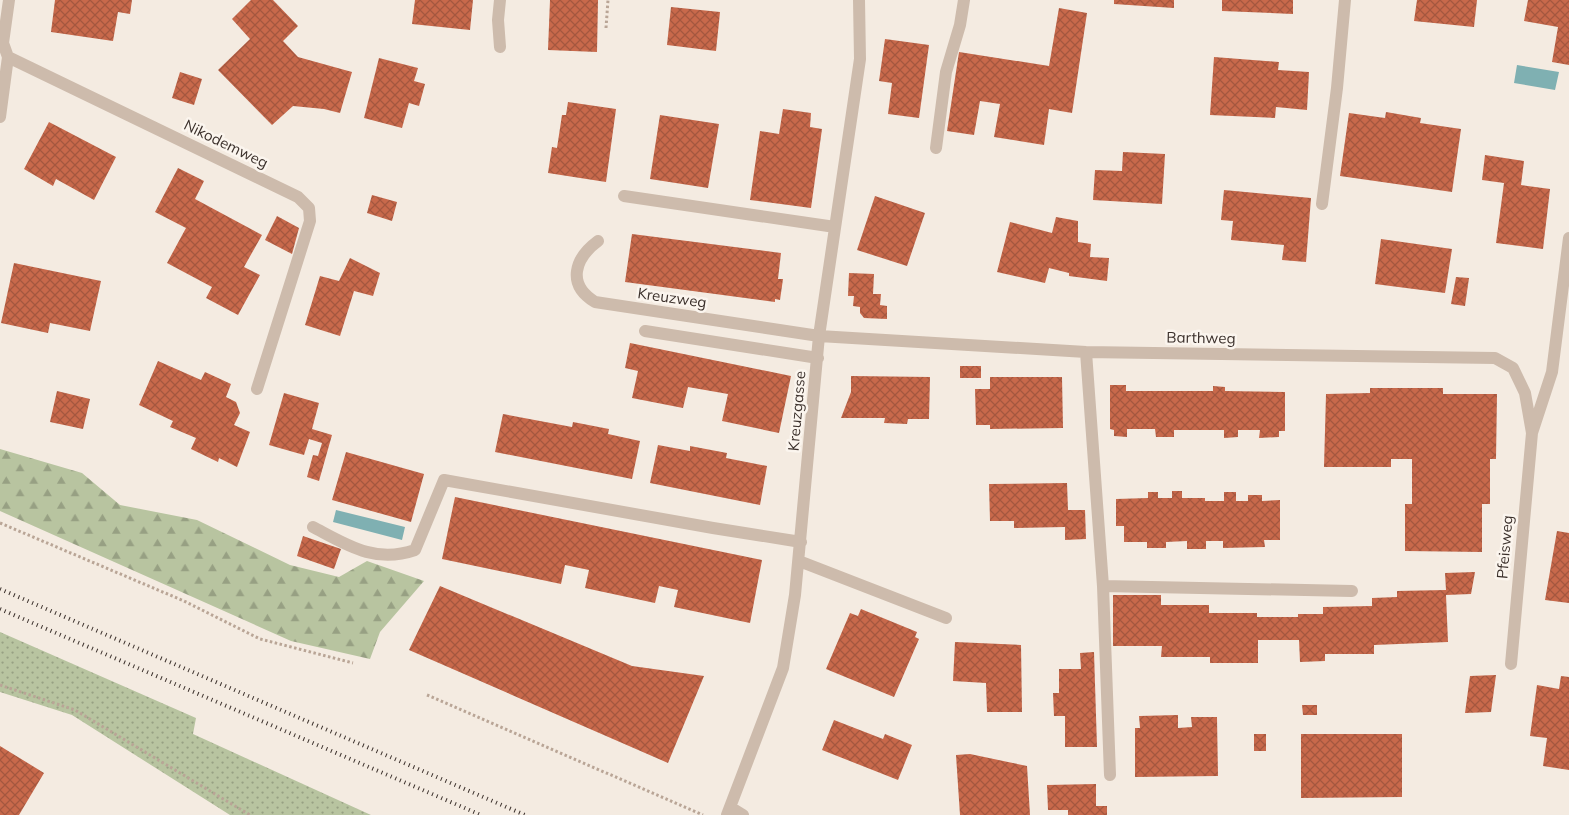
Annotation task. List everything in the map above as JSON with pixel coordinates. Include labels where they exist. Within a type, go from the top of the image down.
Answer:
[{"type":"street","points":[[0,117],[8,57],[3,43],[8,0]]},
{"type":"street","points":[[500,0],[500,47]]},
{"type":"street","name":"Kreuzgasse","points":[[729,811],[783,668],[799,561],[819,336],[860,58],[859,0]]},
{"type":"street","points":[[936,148],[946,72],[960,25],[964,0]]},
{"type":"street","points":[[1322,204],[1337,88],[1345,0]]},
{"type":"street","name":"Nikodemweg","points":[[8,57],[298,197],[308,205],[310,221],[257,389]]},
{"type":"street","points":[[624,196],[835,227]]},
{"type":"street","points":[[1532,433],[1552,372],[1569,238]]},
{"type":"street","name":"Kreuzweg","points":[[598,241],[583,256],[577,273],[577,282],[581,290],[595,302],[819,336]]},
{"type":"street","points":[[645,331],[818,358]]},
{"type":"street","name":"Barthweg","points":[[819,336],[1086,352],[1495,358],[1513,368],[1525,393],[1532,433]]},
{"type":"street","points":[[1086,352],[1103,586],[1110,775]]},
{"type":"street","name":"Pfeisweg","points":[[1511,664],[1532,433]]},
{"type":"street","points":[[312,527],[346,545],[374,555],[398,556],[415,550],[444,480],[801,542]]},
{"type":"street","points":[[799,561],[946,618]]},
{"type":"street","points":[[1103,586],[1352,591]]},
{"type":"street","points":[[729,811],[743,815]]},
{"type":"path","points":[[606,28],[608,0]]},
{"type":"path","points":[[0,523],[184,601],[260,639],[352,664]]},
{"type":"path","points":[[0,686],[75,710],[250,815]]},
{"type":"path","points":[[427,695],[703,815]]},
{"type":"green space","points":[[0,449],[82,473],[120,505],[197,520],[290,565],[339,577],[367,561],[424,581],[380,632],[370,659],[291,641],[0,511]]},
{"type":"green space","points":[[0,632],[196,718],[193,734],[371,815],[230,815],[72,715],[0,692]]},
{"type":"water","points":[[1517,65],[1559,72],[1555,90],[1514,83]]},
{"type":"water","points":[[336,510],[405,527],[402,540],[333,522]]},
{"type":"building","points":[[55,0],[132,0],[130,14],[118,12],[113,41],[51,32]]},
{"type":"building","points":[[251,0],[273,0],[298,26],[283,41],[298,57],[352,72],[340,113],[324,109],[293,106],[272,125],[218,70],[250,39],[232,19]]},
{"type":"building","points":[[415,0],[473,0],[470,30],[412,24]]},
{"type":"building","points":[[550,0],[598,0],[597,52],[548,50]]},
{"type":"building","points":[[1114,0],[1174,0],[1174,8],[1114,4]]},
{"type":"building","points":[[1222,0],[1293,0],[1293,14],[1222,11]]},
{"type":"building","points":[[1417,0],[1477,0],[1474,27],[1414,21]]},
{"type":"building","points":[[1528,0],[1569,0],[1569,65],[1552,62],[1558,27],[1524,21]]},
{"type":"building","points":[[671,7],[720,12],[716,51],[667,45]]},
{"type":"building","points":[[1059,8],[1087,13],[1072,113],[1049,109],[1044,145],[994,137],[1000,104],[980,101],[974,135],[947,131],[959,52],[1049,66]]},
{"type":"building","points":[[885,39],[929,45],[919,118],[888,114],[892,83],[879,81]]},
{"type":"building","points":[[1214,57],[1279,62],[1278,70],[1309,72],[1307,110],[1276,107],[1275,118],[1210,115]]},
{"type":"building","points":[[379,58],[418,68],[414,81],[425,84],[419,106],[409,103],[402,128],[364,118]]},
{"type":"building","points":[[180,72],[202,79],[194,105],[172,98]]},
{"type":"building","points":[[568,102],[616,109],[606,182],[548,173],[552,147],[557,148],[562,115],[566,115]]},
{"type":"building","points":[[783,109],[811,113],[810,127],[822,129],[811,208],[750,200],[760,131],[779,134]]},
{"type":"building","points":[[1386,112],[1421,118],[1420,123],[1461,129],[1452,192],[1340,176],[1349,113],[1385,118]]},
{"type":"building","points":[[660,115],[719,124],[708,188],[650,179]]},
{"type":"building","points":[[49,122],[116,157],[94,200],[56,179],[53,186],[24,169]]},
{"type":"building","points":[[1123,152],[1165,154],[1162,204],[1093,200],[1095,170],[1122,171]]},
{"type":"building","points":[[1485,155],[1524,161],[1521,185],[1550,189],[1543,249],[1496,243],[1504,183],[1482,180]]},
{"type":"building","points":[[178,168],[204,181],[195,199],[262,235],[244,267],[260,275],[238,315],[206,298],[212,287],[167,263],[186,228],[155,212]]},
{"type":"building","points":[[1224,190],[1311,198],[1306,262],[1282,260],[1284,245],[1231,240],[1233,221],[1221,220]]},
{"type":"building","points":[[372,195],[397,202],[392,221],[367,213]]},
{"type":"building","points":[[875,196],[925,213],[907,266],[857,250]]},
{"type":"building","points":[[277,216],[299,228],[292,254],[265,240]]},
{"type":"building","points":[[1056,217],[1078,221],[1078,242],[1091,244],[1090,257],[1109,258],[1107,281],[1069,276],[1069,273],[1049,268],[1045,283],[997,272],[1010,222],[1052,233]]},
{"type":"building","points":[[632,234],[781,253],[778,279],[783,279],[780,300],[775,299],[775,302],[625,282]]},
{"type":"building","points":[[1381,239],[1452,249],[1445,293],[1375,284]]},
{"type":"building","points":[[350,258],[380,273],[373,296],[354,291],[340,336],[305,325],[320,276],[339,281]]},
{"type":"building","points":[[14,263],[101,281],[90,331],[50,323],[48,333],[1,323]]},
{"type":"building","points":[[849,273],[874,274],[873,294],[881,294],[880,305],[887,306],[887,319],[864,318],[860,313],[860,307],[853,306],[854,296],[848,296]]},
{"type":"building","points":[[1456,277],[1469,278],[1465,306],[1451,304]]},
{"type":"building","points":[[630,343],[791,376],[779,433],[722,421],[728,394],[688,387],[683,408],[632,398],[638,371],[625,368]]},
{"type":"building","points":[[158,361],[201,380],[205,372],[231,384],[226,397],[236,402],[240,413],[234,425],[250,432],[237,467],[219,458],[218,462],[191,449],[196,438],[170,427],[173,421],[139,405]]},
{"type":"building","points":[[960,366],[981,366],[981,378],[960,378]]},
{"type":"building","points":[[851,376],[930,377],[929,419],[908,419],[907,424],[884,423],[885,418],[841,418],[851,392]]},
{"type":"building","points":[[990,377],[1062,377],[1063,428],[990,429],[990,425],[976,425],[975,389],[990,389]]},
{"type":"building","points":[[1110,385],[1126,385],[1126,391],[1213,391],[1213,386],[1225,387],[1225,391],[1285,392],[1285,431],[1279,431],[1279,437],[1259,438],[1260,430],[1238,430],[1238,437],[1224,438],[1224,430],[1174,430],[1174,437],[1156,437],[1155,429],[1127,429],[1127,437],[1114,436],[1114,430],[1110,429]]},
{"type":"building","points":[[1370,388],[1443,388],[1443,394],[1497,394],[1496,459],[1490,459],[1490,504],[1482,504],[1482,552],[1405,551],[1405,504],[1412,504],[1412,459],[1391,459],[1391,467],[1324,467],[1326,394],[1370,393]]},
{"type":"building","points":[[57,391],[90,399],[83,429],[50,422]]},
{"type":"building","points":[[284,393],[319,403],[312,429],[332,435],[319,481],[307,477],[313,455],[318,456],[322,443],[309,439],[304,455],[269,445]]},
{"type":"building","points":[[503,414],[572,427],[573,422],[609,429],[608,434],[640,441],[632,479],[495,452]]},
{"type":"building","points":[[658,445],[690,451],[690,446],[727,453],[726,458],[767,466],[760,505],[650,483]]},
{"type":"building","points":[[346,452],[424,474],[411,522],[332,500]]},
{"type":"building","points":[[1067,483],[1068,510],[1085,510],[1086,539],[1065,540],[1065,527],[1014,528],[1014,521],[990,521],[989,484]]},
{"type":"building","points":[[1172,491],[1182,491],[1182,498],[1205,498],[1205,501],[1224,501],[1224,492],[1236,492],[1236,501],[1248,501],[1248,495],[1262,495],[1262,501],[1280,500],[1280,540],[1264,540],[1265,547],[1223,548],[1223,541],[1206,541],[1206,549],[1187,549],[1187,541],[1166,542],[1166,548],[1147,548],[1147,542],[1124,542],[1124,526],[1116,526],[1116,499],[1148,498],[1148,492],[1158,492],[1158,498],[1172,498]]},
{"type":"building","points":[[455,497],[762,560],[750,623],[674,607],[678,590],[659,586],[655,603],[585,588],[589,570],[565,565],[561,584],[442,559]]},
{"type":"building","points":[[1557,531],[1569,533],[1569,603],[1545,600]]},
{"type":"building","points":[[303,536],[341,549],[334,569],[297,556]]},
{"type":"building","points":[[1475,572],[1471,594],[1446,595],[1448,642],[1374,645],[1374,654],[1325,654],[1325,661],[1300,662],[1299,640],[1258,640],[1258,663],[1210,663],[1210,657],[1161,657],[1162,646],[1113,646],[1113,595],[1161,595],[1161,605],[1209,605],[1209,613],[1257,613],[1257,617],[1298,617],[1298,614],[1323,614],[1323,607],[1372,606],[1372,598],[1397,597],[1397,591],[1446,590],[1445,573]]},
{"type":"building","points":[[440,586],[632,666],[704,676],[668,763],[409,650]]},
{"type":"building","points":[[861,609],[917,632],[915,637],[919,639],[894,697],[826,669],[850,613],[858,616]]},
{"type":"building","points":[[955,642],[1021,645],[1022,712],[987,712],[986,683],[953,681]]},
{"type":"building","points":[[1094,652],[1097,747],[1065,747],[1065,716],[1054,716],[1053,693],[1059,693],[1059,669],[1081,669],[1080,653]]},
{"type":"building","points":[[1496,675],[1491,712],[1465,713],[1470,676]]},
{"type":"building","points":[[1561,676],[1569,677],[1569,770],[1543,766],[1547,738],[1530,736],[1537,685],[1559,689]]},
{"type":"building","points":[[1302,705],[1317,705],[1317,715],[1303,715]]},
{"type":"building","points":[[1178,715],[1178,728],[1192,727],[1191,717],[1217,717],[1218,776],[1135,777],[1135,728],[1140,728],[1139,716]]},
{"type":"building","points":[[834,720],[883,739],[885,734],[912,745],[898,780],[822,750]]},
{"type":"building","points":[[1254,734],[1266,734],[1266,751],[1254,751]]},
{"type":"building","points":[[1301,734],[1402,734],[1402,797],[1301,798]]},
{"type":"building","points":[[0,746],[44,773],[19,815],[0,815]]},
{"type":"building","points":[[970,754],[1027,766],[1030,815],[960,815],[956,755]]},
{"type":"building","points":[[1096,784],[1096,806],[1107,806],[1107,815],[1068,815],[1068,810],[1048,810],[1047,785]]},
{"type":"railway","points":[[0,589],[525,815]]},
{"type":"railway","points":[[0,609],[481,815]]}]
